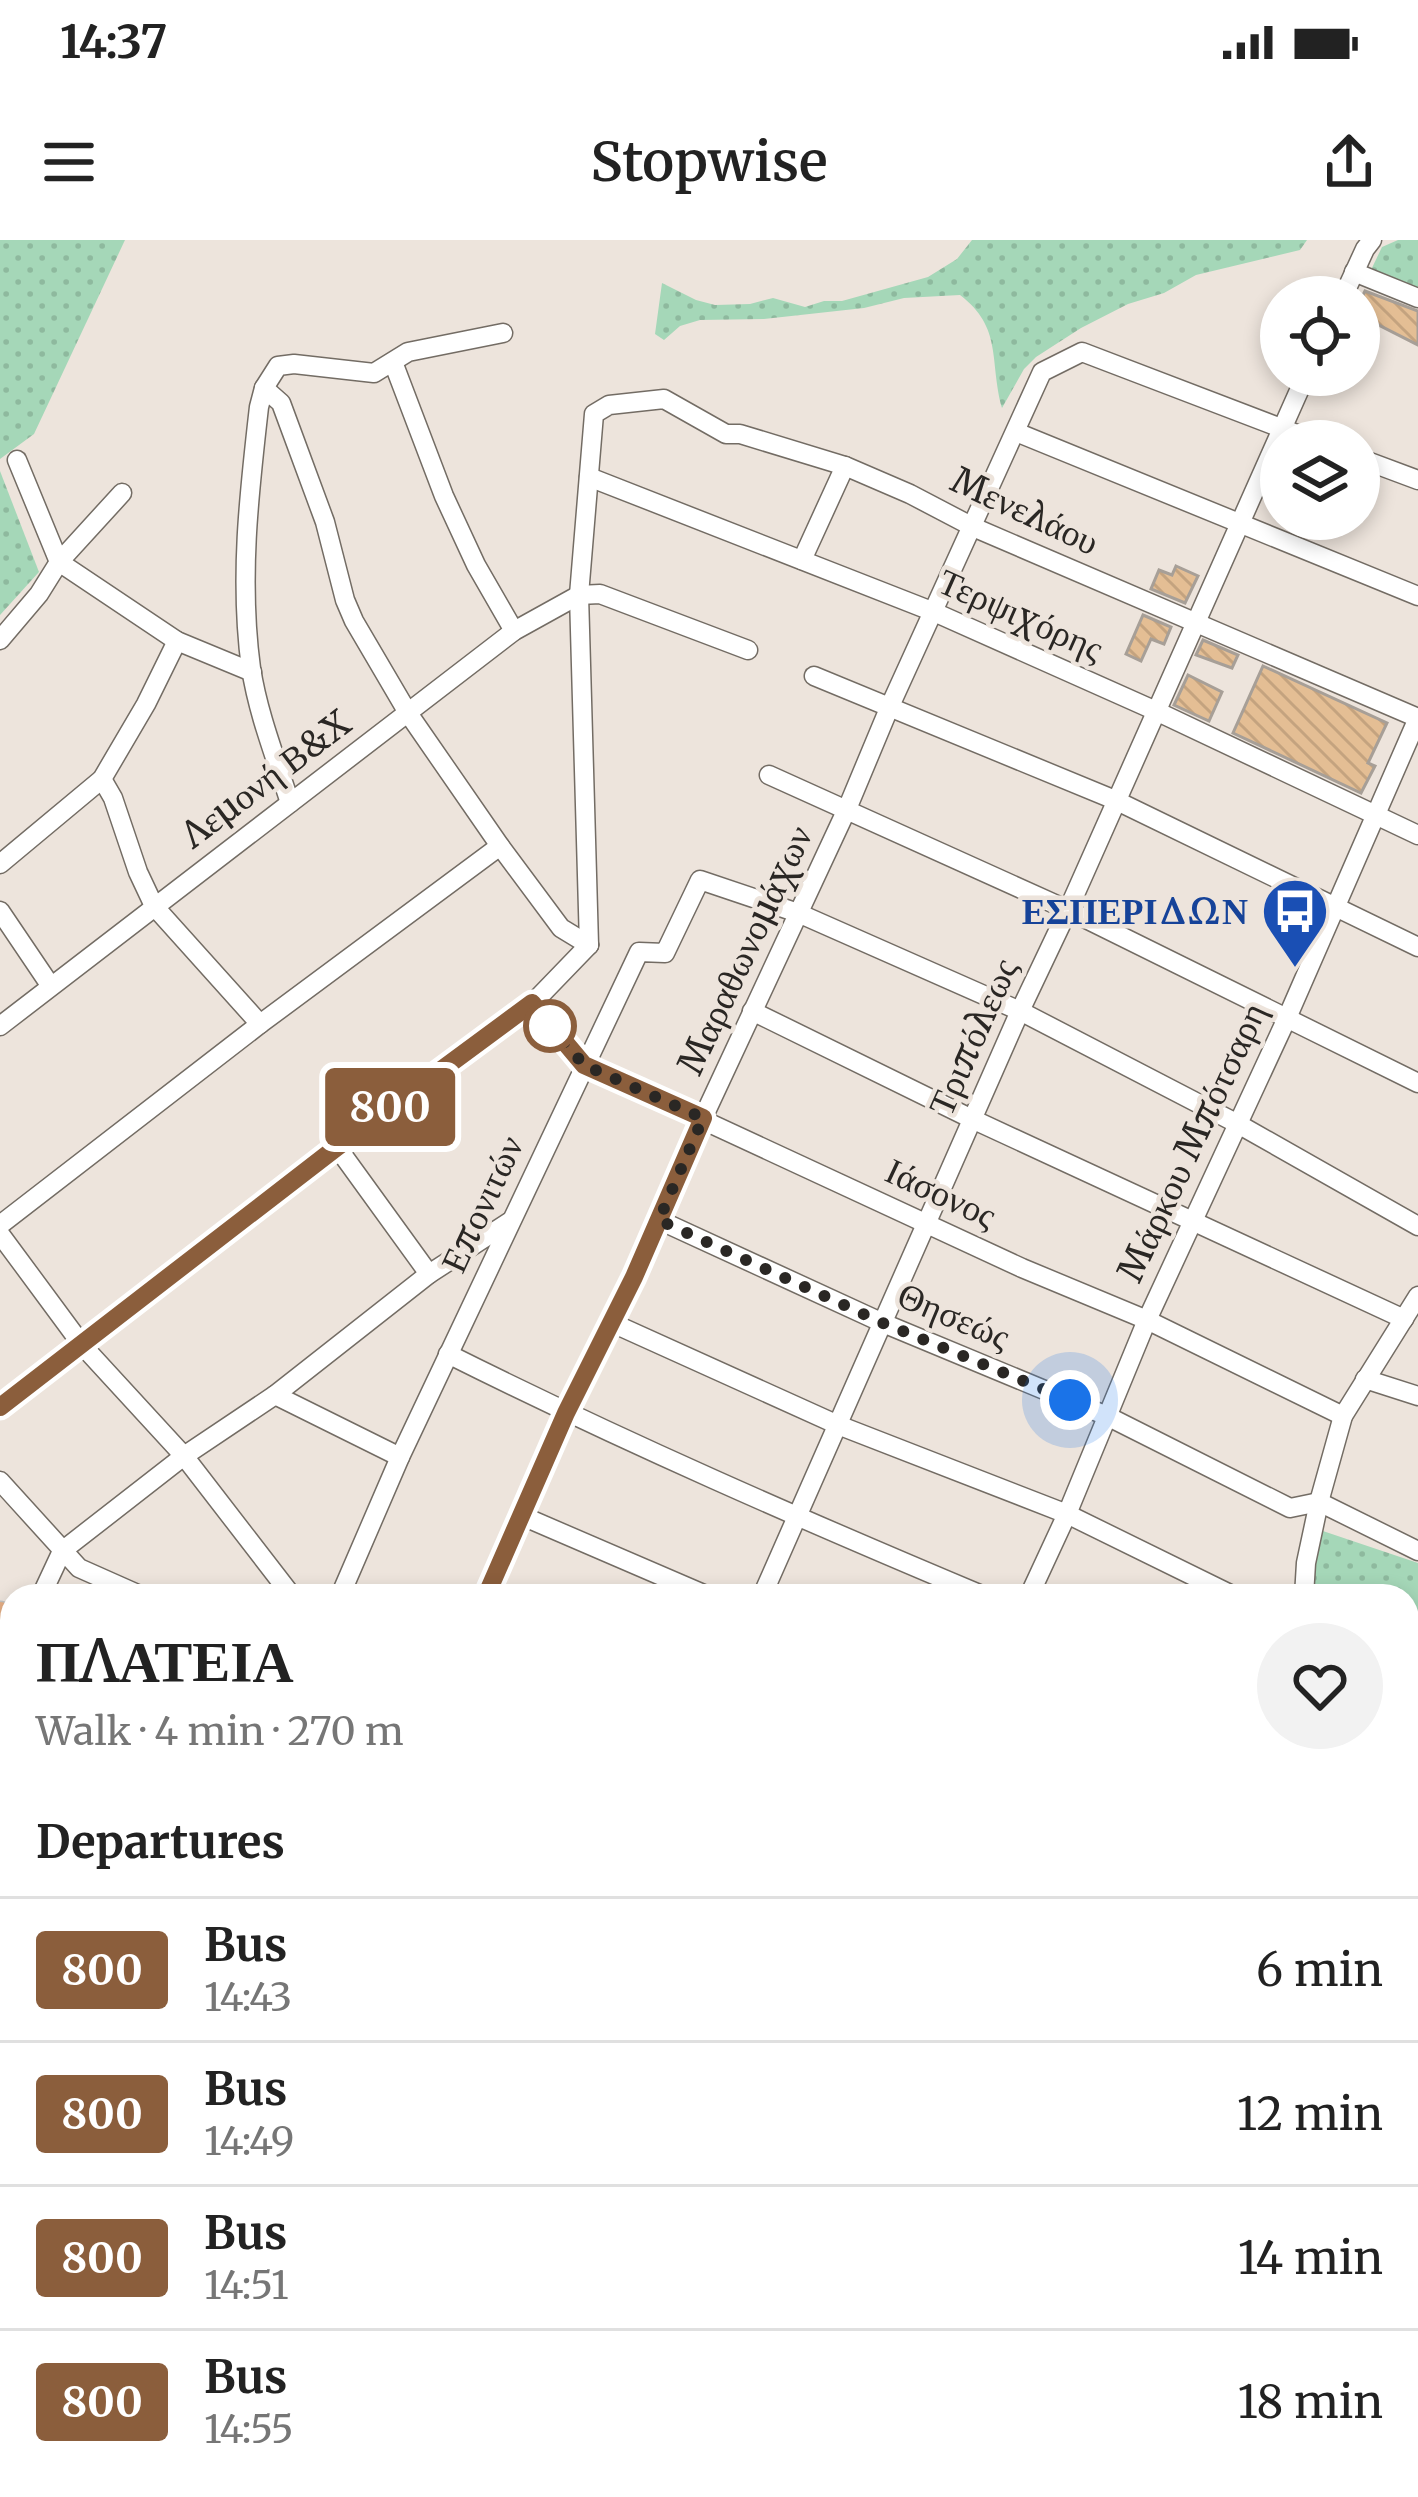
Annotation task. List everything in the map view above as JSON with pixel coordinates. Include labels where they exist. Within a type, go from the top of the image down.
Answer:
[{"type":"street","points":[[1352,276],[1372,240]]},
{"type":"street","points":[[1354,272],[1418,298]]},
{"type":"street","points":[[290,802],[252,672],[244,585],[246,527],[264,388],[278,366],[374,373],[408,352],[503,333]]},
{"type":"street","name":"Μαραθωνομάχων","points":[[491,1584],[1042,372],[1082,352],[1260,420]]},
{"type":"street","points":[[393,362],[444,496],[476,566],[514,631]]},
{"type":"street","points":[[264,388],[280,404],[325,522],[354,621],[408,713],[500,846],[561,928],[590,945]]},
{"type":"street","name":"Μενελάου","points":[[589,477],[594,414],[609,405],[664,399],[726,434],[740,434],[844,466],[973,527],[1418,718]]},
{"type":"street","points":[[1016,432],[1418,596]]},
{"type":"street","points":[[17,460],[59,562],[177,641],[252,672]]},
{"type":"street","points":[[802,560],[844,466]]},
{"type":"street","points":[[1380,466],[1418,480]]},
{"type":"street","name":"Τριπόλεως","points":[[767,1584],[1260,476]]},
{"type":"street","points":[[0,1407],[532,1003],[590,945],[579,595],[589,477]]},
{"type":"street","name":"Τερψιχόρης","points":[[589,477],[934,612],[1418,836]]},
{"type":"street","points":[[0,640],[59,562],[122,493]]},
{"type":"street","points":[[579,595],[600,595],[748,650]]},
{"type":"street","name":"Λεμονή Β&Χ","points":[[0,1025],[514,631],[579,595]]},
{"type":"street","points":[[0,864],[102,779],[177,641]]},
{"type":"street","points":[[814,676],[1115,800],[1418,947]]},
{"type":"street","name":"Μάρκου Μπότσαρη","points":[[1035,1584],[1147,1320],[1287,1018],[1418,718]]},
{"type":"street","points":[[769,775],[1068,910],[1418,1083]]},
{"type":"street","points":[[102,779],[154,906],[260,1024]]},
{"type":"street","points":[[283,1584],[184,1456],[82,1345],[0,1230],[260,1024],[500,846]]},
{"type":"street","name":"Επονιτών","points":[[345,1584],[509,1222],[639,952],[665,953],[700,880],[799,913]]},
{"type":"street","points":[[0,911],[50,985]]},
{"type":"street","points":[[799,913],[1020,1011],[1238,1124],[1418,1226]]},
{"type":"street","name":"Ιάσονος","points":[[532,1003],[584,1065],[1022,1268],[1147,1320],[1343,1416]]},
{"type":"street","points":[[752,1011],[972,1119],[1404,1319]]},
{"type":"street","points":[[337,1147],[429,1274]]},
{"type":"street","name":"Θησεώς","points":[[659,1220],[883,1323],[1107,1416],[1290,1508],[1318,1502],[1418,1551]]},
{"type":"street","points":[[47,1584],[62,1551],[184,1456],[275,1395],[429,1274],[509,1222]]},
{"type":"street","points":[[1305,1584],[1318,1502],[1343,1416],[1418,1296]]},
{"type":"street","points":[[610,1322],[838,1425],[1067,1514],[1210,1584]]},
{"type":"street","points":[[448,1354],[566,1413],[955,1584]]},
{"type":"street","points":[[1365,1379],[1418,1396]]},
{"type":"street","points":[[275,1395],[400,1457]]},
{"type":"street","points":[[0,1481],[79,1568],[115,1584]]},
{"type":"street","points":[[520,1514],[680,1584]]},
{"type":"green space","points":[[0,240],[125,240],[34,434],[0,459]]},
{"type":"green space","points":[[972,240],[1307,240],[1300,250],[1196,275],[1081,328],[1024,369],[1002,408],[989,333],[974,307],[960,295],[904,298],[864,308],[764,319],[700,320],[680,326],[664,340],[655,334],[662,283],[715,305],[773,298],[805,307],[928,277],[957,259]]},
{"type":"green space","points":[[1398,240],[1418,240],[1418,289],[1371,270],[1382,247]]},
{"type":"green space","points":[[0,471],[39,572],[0,615]]},
{"type":"green space","points":[[1314,1528],[1418,1563],[1418,1584],[1312,1584]]},
{"type":"building","points":[[1380,297],[1418,311],[1418,345],[1380,326]]},
{"type":"building","points":[[1176,566],[1198,576],[1185,603],[1151,589],[1159,570],[1172,575]]},
{"type":"building","points":[[1143,615],[1171,627],[1164,644],[1151,639],[1141,661],[1126,654]]},
{"type":"building","points":[[1203,640],[1238,655],[1232,668],[1196,655]]},
{"type":"building","points":[[1263,666],[1387,723],[1368,763],[1375,766],[1361,793],[1233,733]]},
{"type":"building","points":[[1188,675],[1222,692],[1209,721],[1174,705]]},
{"type":"bus line","name":"800","points":[[0,1407],[532,1003],[584,1065],[703,1118],[491,1584]]},
{"type":"place","name":"ΕΣΠΕΡΙΔΩΝ","points":[[1295,970]]},
{"type":"route","points":[[550,1026],[584,1065],[703,1118],[659,1220],[883,1323],[1070,1400]]}]
